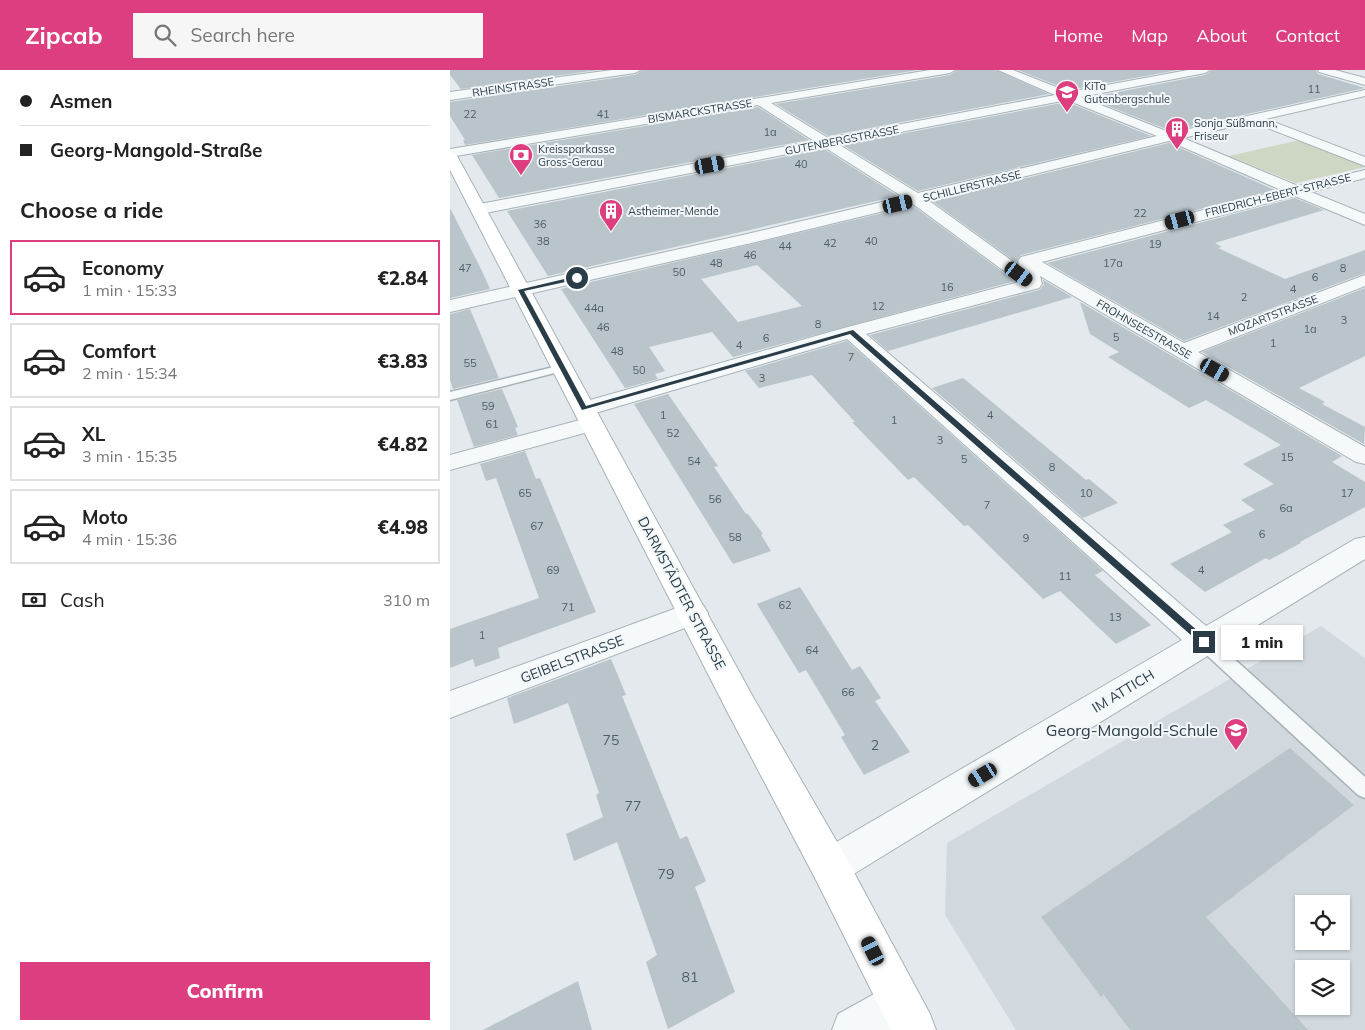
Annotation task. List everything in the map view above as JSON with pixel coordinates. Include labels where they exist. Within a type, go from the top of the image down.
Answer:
[{"type":"main road","name":"DARMSTÄDTER STRASSE","points":[[450,154],[742,706],[830,867],[907,1016]]},
{"type":"street","name":"RHEINSTRASSE","points":[[450,96],[635,70]]},
{"type":"street","name":"BISMARCKSTRASSE","points":[[450,154],[950,70]]},
{"type":"street","points":[[1003,70],[1170,137],[1365,220]]},
{"type":"street","name":"GUTENBERGSTRASSE","points":[[480,209],[1205,70]]},
{"type":"street","points":[[1323,70],[1365,82]]},
{"type":"street","name":"SCHILLERSTRASSE","points":[[450,306],[917,199],[1170,137],[1365,93]]},
{"type":"street","points":[[759,101],[917,199],[1033,284]]},
{"type":"street","points":[[1255,119],[1365,162]]},
{"type":"street","name":"FRIEDRICH-EBERT-STRASSE","points":[[1026,261],[1294,190],[1365,174]]},
{"type":"street","points":[[1026,261],[1033,284]]},
{"type":"street","name":"FROHNSEESTRASSE","points":[[1026,261],[1365,457]]},
{"type":"street","name":"MOZARTSTRASSE","points":[[1182,351],[1365,280]]},
{"type":"street","points":[[450,463],[588,416],[851,332],[1033,284]]},
{"type":"street","points":[[851,332],[1204,642]]},
{"type":"street","name":"IM ATTICH","points":[[830,867],[1365,546]]},
{"type":"street","name":"GEIBELSTRASSE","points":[[450,705],[693,613]]},
{"type":"street","points":[[854,1030],[907,1016]]},
{"type":"lane","points":[[450,396],[562,368]]},
{"type":"lane","points":[[1204,642],[1365,790]]},
{"type":"shaded area","name":"Georg-Mangold-Schule","points":[[1321,626],[1365,658],[1365,1030],[1016,1030],[945,915],[947,843]]},
{"type":"green space","points":[[1300,140],[1365,165],[1365,167],[1296,183],[1229,156]]},
{"type":"building","points":[[450,70],[598,70],[461,89],[450,75]]},
{"type":"building","points":[[642,70],[918,70],[465,145],[463,140],[465,140],[450,116],[450,102],[635,75]]},
{"type":"building","points":[[957,70],[996,70],[1049,94],[828,136],[776,104],[950,75]]},
{"type":"building","points":[[1018,70],[1178,70],[1069,90]]},
{"type":"building","points":[[1212,70],[1316,70],[1318,74],[1365,88],[1171,131],[1088,98],[1205,75]]},
{"type":"building","points":[[1067,102],[1151,136],[918,191],[843,145]]},
{"type":"building","points":[[758,107],[809,140],[499,198],[472,155]]},
{"type":"building","points":[[1169,143],[1275,190],[1021,255],[1016,262],[932,201]]},
{"type":"building","points":[[824,149],[898,196],[548,276],[507,211]]},
{"type":"building","points":[[1295,198],[1324,210],[1215,243],[1222,247],[1218,248],[1285,279],[1365,250],[1365,273],[1184,341],[1047,263]]},
{"type":"building","points":[[913,206],[1015,281],[733,357],[712,332],[649,347],[665,371],[655,374],[658,379],[625,388],[561,289]],"holes":[[[757,265],[802,306],[738,322],[701,279]]]},
{"type":"building","points":[[450,208],[482,271],[490,289],[450,298]]},
{"type":"building","points":[[1043,280],[1072,297],[888,351],[870,335],[1039,290],[1044,285]]},
{"type":"building","points":[[1365,288],[1365,356],[1299,388],[1325,402],[1322,404],[1365,427],[1364,444],[1202,352]]},
{"type":"building","points":[[1080,302],[1342,456],[1332,462],[1365,482],[1365,507],[1269,560],[1266,558],[1205,592],[1170,564],[1232,532],[1223,525],[1255,510],[1241,500],[1274,484],[1243,464],[1281,445],[1206,400],[1189,408],[1108,357],[1119,352],[1090,334]]},
{"type":"building","points":[[470,309],[499,378],[453,389],[450,380],[450,314]]},
{"type":"building","points":[[847,341],[1103,571],[1095,575],[1151,625],[1116,644],[1060,591],[1043,599],[968,525],[964,526],[914,477],[908,480],[852,422],[855,422],[812,375],[759,388],[745,371]]},
{"type":"building","points":[[963,378],[1086,480],[1089,479],[1118,503],[1083,518],[932,388]]},
{"type":"building","points":[[502,389],[518,427],[515,428],[518,435],[474,447],[457,400]]},
{"type":"building","points":[[668,394],[718,466],[714,467],[746,514],[748,514],[763,534],[761,535],[771,551],[733,564],[634,404]]},
{"type":"building","points":[[525,451],[536,479],[540,478],[596,612],[498,648],[500,658],[475,667],[473,659],[450,668],[450,629],[539,598],[496,478],[486,481],[480,464]]},
{"type":"building","points":[[800,587],[852,670],[860,666],[881,698],[875,701],[910,752],[864,775],[841,737],[845,735],[806,670],[799,673],[757,604]]},
{"type":"building","points":[[611,659],[626,695],[622,696],[680,839],[687,836],[706,881],[695,887],[735,992],[668,1029],[646,962],[657,955],[617,842],[574,861],[566,834],[603,817],[596,795],[599,793],[568,703],[514,724],[507,698]]},
{"type":"building","points":[[1290,748],[1354,805],[1206,917],[1308,1030],[1130,1030],[1103,994],[1101,997],[1041,917]]},
{"type":"building","points":[[578,981],[592,1030],[483,1030]]},
{"type":"place","name":"KiTa Gutenbergschule","points":[[1067,113]]},
{"type":"place","name":"Sonja Süßmann, Friseur","points":[[1177,150]]},
{"type":"place","name":"Kreissparkasse Gross-Gerau","points":[[521,176]]},
{"type":"place","name":"Astheimer-Mende","points":[[611,232]]},
{"type":"place","name":"Georg-Mangold-Schule","points":[[1236,751]]},
{"type":"route","points":[[577,278],[521,290],[584,409],[851,332],[1204,642]]}]
